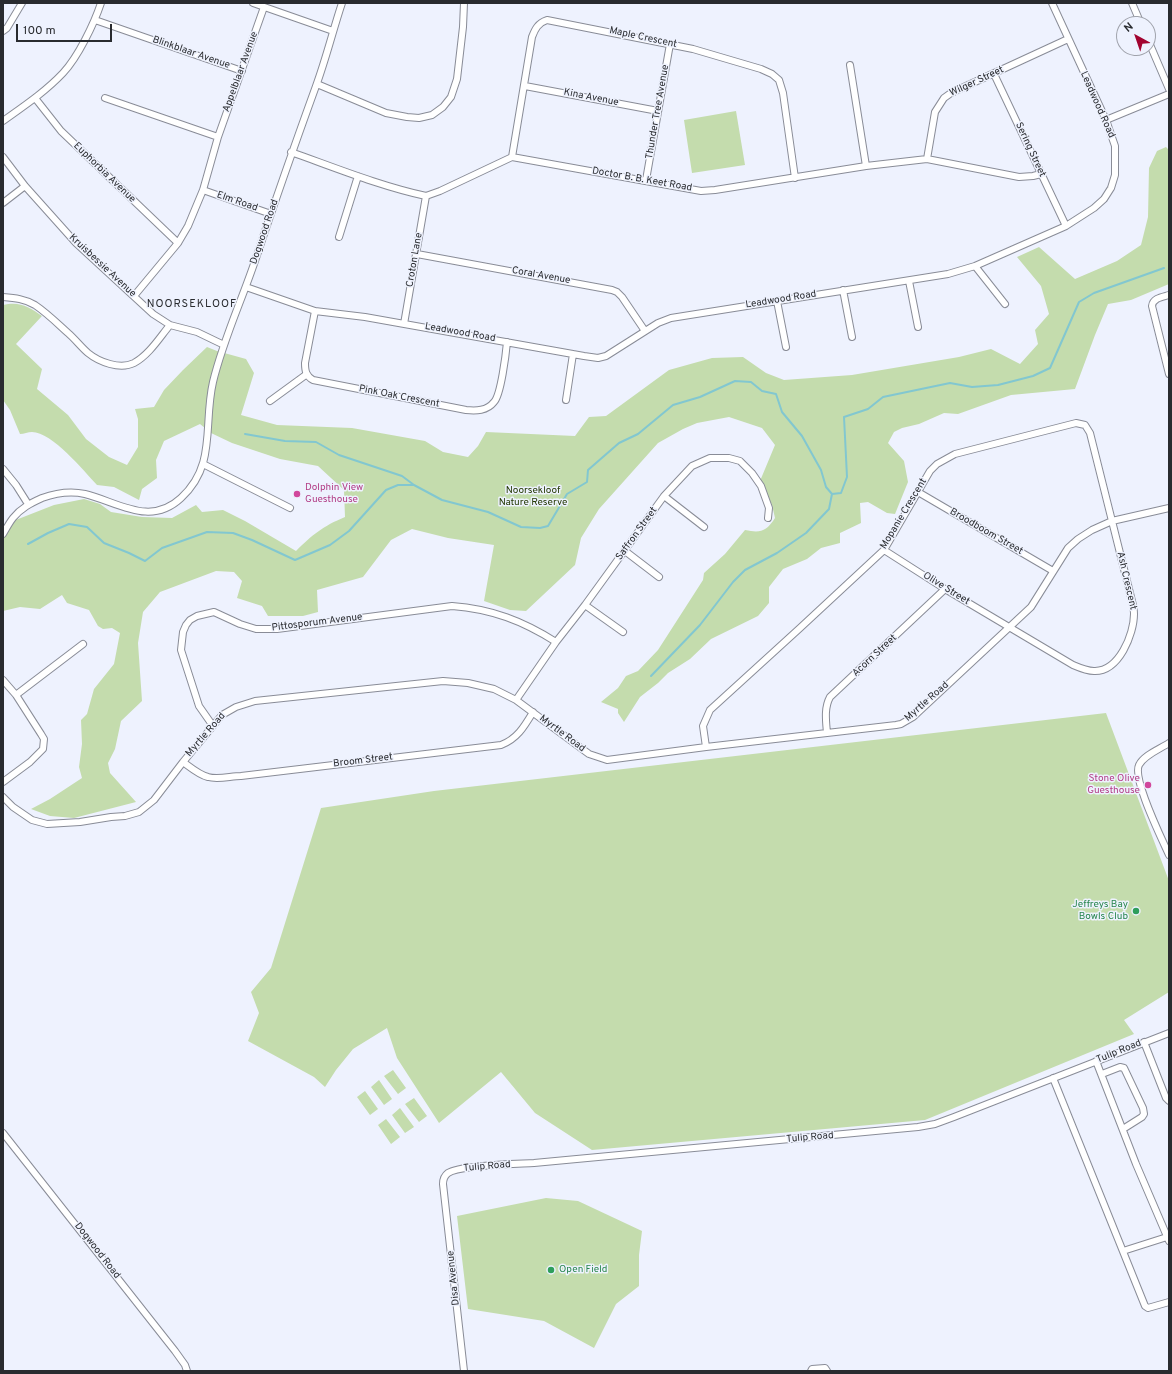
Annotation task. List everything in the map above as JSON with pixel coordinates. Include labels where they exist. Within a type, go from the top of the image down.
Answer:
[{"type":"street","points":[[3,31],[7,28],[22,3]]},
{"type":"street","points":[[3,121],[35,98],[64,72],[72,61],[95,20],[101,3]]},
{"type":"street","points":[[253,3],[332,31]]},
{"type":"street","name":"Dogwood Road","points":[[3,534],[13,518],[28,504],[47,496],[67,492],[84,494],[132,511],[145,512],[161,510],[170,506],[191,488],[202,470],[206,453],[212,384],[224,345],[246,287],[291,152],[316,84],[342,3]]},
{"type":"street","points":[[316,84],[386,113],[419,118],[432,115],[443,108],[451,97],[453,91],[463,27],[464,3]]},
{"type":"street","name":"Leadwood Road","points":[[246,287],[315,311],[365,317],[598,358],[606,356],[658,323],[671,318],[843,290],[910,281],[948,274],[975,266],[1066,226],[1094,208],[1104,199],[1111,188],[1115,175],[1115,146],[1106,120],[1052,3]]},
{"type":"street","points":[[1132,3],[1138,16]]},
{"type":"street","name":"Appelblaar Avenue","points":[[134,296],[178,243],[188,226],[202,190],[218,137],[264,7]]},
{"type":"street","name":"Blinkblaar Avenue","points":[[95,20],[242,71]]},
{"type":"street","name":"Maple Crescent","points":[[512,156],[534,32],[542,22],[546,20],[670,44],[761,69],[776,76],[783,93],[795,178]]},
{"type":"street","name":"Wilger Street","points":[[927,159],[935,112],[944,98],[951,93],[1068,39]]},
{"type":"street","name":"Thunder Tree Avenue","points":[[646,180],[670,44]]},
{"type":"street","points":[[1155,56],[1169,89]]},
{"type":"street","points":[[850,65],[866,166]]},
{"type":"street","name":"Sering Street","points":[[994,74],[1066,226]]},
{"type":"street","name":"Kina Avenue","points":[[525,86],[658,111]]},
{"type":"street","points":[[1106,120],[1169,94]]},
{"type":"street","name":"Euphorbia Avenue","points":[[35,98],[61,131],[178,243]]},
{"type":"street","points":[[105,98],[218,137]]},
{"type":"street","points":[[291,152],[358,176],[426,196],[512,156]]},
{"type":"street","name":"Doctor B. B. Keet Road","points":[[512,156],[701,191],[795,178],[866,166],[927,159],[1018,176],[1033,176],[1041,174]]},
{"type":"street","name":"Kruisbessie Avenue","points":[[3,157],[25,186],[76,243],[153,314],[170,325],[197,332],[224,345]]},
{"type":"street","points":[[339,238],[358,176]]},
{"type":"street","points":[[3,203],[25,186]]},
{"type":"street","name":"Elm Road","points":[[202,190],[271,214]]},
{"type":"street","name":"Croton Lane","points":[[404,324],[426,196]]},
{"type":"street","name":"Coral Avenue","points":[[417,254],[612,290],[617,292],[622,297],[645,331]]},
{"type":"street","points":[[975,266],[1006,304]]},
{"type":"street","points":[[910,281],[918,327]]},
{"type":"street","points":[[843,290],[852,337]]},
{"type":"street","points":[[1169,295],[1155,300],[1152,306],[1169,374]]},
{"type":"street","points":[[3,297],[19,298],[36,306],[69,334],[88,353],[104,362],[119,365],[128,365],[139,359],[170,325]]},
{"type":"street","points":[[777,301],[786,347]]},
{"type":"street","points":[[270,401],[307,374],[305,363],[315,311]]},
{"type":"street","name":"Pink Oak Crescent","points":[[307,374],[309,378],[314,380],[477,411],[489,407],[497,398],[506,358],[506,342]]},
{"type":"street","points":[[566,400],[573,354]]},
{"type":"street","name":"Mopanie Crescent","points":[[706,747],[703,726],[707,715],[714,706],[884,550],[930,470],[937,464],[955,454],[1080,423],[1085,425],[1090,433],[1112,521]]},
{"type":"street","name":"Saffron Street","points":[[516,700],[556,642],[625,551],[664,496],[692,466],[710,458],[729,458],[740,461],[752,473],[761,486],[769,508],[768,518]]},
{"type":"street","points":[[203,464],[290,508]]},
{"type":"street","points":[[3,470],[16,485],[28,504]]},
{"type":"street","name":"Broodboom Street","points":[[918,492],[1054,571]]},
{"type":"street","points":[[664,496],[704,527]]},
{"type":"street","name":"Myrtle Road","points":[[3,797],[13,807],[32,820],[47,824],[61,824],[111,816],[125,816],[139,812],[146,808],[154,800],[222,715],[229,710],[255,701],[443,681],[468,683],[494,689],[516,700],[589,754],[607,760],[896,725],[907,720],[932,699],[1031,607],[1068,548],[1073,544],[1092,530],[1112,521],[1169,508]]},
{"type":"street","name":"Ash Crescent","points":[[1010,627],[1073,665],[1084,669],[1096,671],[1104,669],[1112,664],[1121,655],[1128,643],[1134,614],[1112,521]]},
{"type":"street","name":"Olive Street","points":[[884,550],[1010,627]]},
{"type":"street","points":[[625,551],[659,577]]},
{"type":"street","name":"Acorn Street","points":[[827,733],[826,709],[830,697],[946,589]]},
{"type":"street","points":[[585,605],[623,632]]},
{"type":"street","name":"Pittosporum Avenue","points":[[213,726],[198,706],[181,650],[183,632],[186,625],[190,620],[197,616],[214,612],[240,624],[256,629],[278,629],[452,606],[473,607],[517,620],[539,631],[556,642]]},
{"type":"street","points":[[16,695],[83,644]]},
{"type":"street","points":[[3,680],[16,695],[44,739],[43,749],[30,762],[3,782]]},
{"type":"street","name":"Broom Street","points":[[183,762],[202,775],[215,778],[501,745],[514,738],[522,731],[533,712]]},
{"type":"street","points":[[1169,743],[1139,764],[1137,772],[1140,786],[1169,855]]},
{"type":"street","name":"Tulip Road","points":[[443,1184],[443,1180],[448,1173],[471,1167],[540,1162],[918,1127],[936,1124],[1169,1033]]},
{"type":"street","points":[[1144,1042],[1166,1098],[1169,1101]]},
{"type":"street","points":[[1096,1061],[1168,1239],[1123,1251]]},
{"type":"street","points":[[1102,1074],[1120,1067],[1124,1068],[1144,1110],[1142,1117],[1123,1129]]},
{"type":"street","points":[[1053,1078],[1145,1306],[1152,1308],[1169,1302]]},
{"type":"street","name":"Dogwood Road","points":[[3,1133],[175,1351],[185,1365],[187,1371]]},
{"type":"street","name":"Disa Avenue","points":[[443,1184],[464,1371]]},
{"type":"street","points":[[811,1371],[812,1369],[825,1369]]},
{"type":"green space","points":[[736,111],[745,165],[692,173],[684,120]]},
{"type":"green space","name":"Noorsekloof Nature Reserve","points":[[1166,147],[1169,150],[1169,284],[1131,300],[1108,304],[1075,389],[1011,395],[958,414],[944,413],[919,424],[902,428],[894,432],[888,443],[904,461],[908,482],[895,514],[887,513],[868,502],[860,503],[861,523],[840,533],[840,543],[821,548],[807,559],[783,569],[769,587],[769,603],[758,616],[711,639],[690,659],[668,673],[640,697],[624,722],[618,713],[618,709],[601,702],[618,688],[626,676],[638,671],[658,650],[703,580],[704,573],[725,554],[745,530],[759,531],[766,529],[775,518],[772,505],[760,481],[775,445],[762,428],[729,417],[697,423],[658,443],[599,509],[581,538],[575,565],[526,611],[510,610],[484,601],[494,545],[448,538],[412,529],[391,540],[363,577],[317,590],[318,612],[303,616],[268,616],[262,606],[237,598],[242,581],[234,572],[216,571],[160,592],[143,612],[138,643],[142,701],[121,721],[115,749],[108,763],[110,773],[136,802],[74,818],[50,816],[31,809],[50,799],[82,778],[79,767],[82,744],[81,720],[87,714],[94,689],[114,664],[120,633],[112,628],[103,629],[98,626],[89,610],[67,603],[62,595],[40,609],[20,607],[3,611],[3,525],[54,505],[84,499],[100,504],[111,512],[142,517],[172,518],[196,505],[202,512],[223,510],[296,551],[318,531],[345,517],[344,490],[318,466],[280,459],[232,443],[211,433],[200,424],[164,441],[156,460],[157,478],[142,489],[139,500],[114,487],[97,485],[67,453],[49,438],[32,432],[20,434],[10,410],[3,400],[3,305],[19,304],[42,316],[16,344],[42,369],[37,389],[68,415],[86,439],[109,457],[127,465],[138,447],[138,419],[135,409],[154,407],[164,390],[207,347],[246,359],[254,373],[241,415],[277,425],[352,428],[425,441],[443,452],[468,457],[478,446],[486,432],[575,436],[589,417],[606,416],[669,370],[712,358],[743,357],[766,373],[784,380],[852,375],[959,357],[991,349],[1020,364],[1038,344],[1035,330],[1049,314],[1041,286],[1017,257],[1039,247],[1075,279],[1117,261],[1141,245],[1148,217],[1149,168],[1157,151]]},
{"type":"green space","points":[[1106,713],[1169,881],[1169,992],[1124,1020],[1134,1034],[925,1120],[592,1150],[535,1113],[501,1072],[439,1123],[397,1058],[387,1028],[353,1049],[336,1070],[325,1087],[314,1077],[248,1041],[259,1013],[251,992],[271,968],[321,808],[434,791]]},
{"type":"green space","points":[[393,1070],[406,1088],[398,1094],[384,1076]]},
{"type":"green space","points":[[379,1080],[392,1099],[384,1105],[371,1087]]},
{"type":"green space","points":[[365,1091],[378,1109],[370,1115],[357,1097]]},
{"type":"green space","points":[[414,1098],[427,1116],[419,1122],[405,1104]]},
{"type":"green space","points":[[400,1108],[414,1127],[405,1133],[392,1115]]},
{"type":"green space","points":[[386,1119],[400,1137],[391,1144],[378,1125]]},
{"type":"green space","name":"Open Field","points":[[546,1198],[578,1201],[642,1231],[639,1255],[639,1286],[616,1304],[594,1348],[544,1321],[468,1309],[457,1216]]},
{"type":"waterway","points":[[28,544],[69,524],[87,527],[104,543],[145,561],[162,548],[207,532],[233,533],[295,560],[330,545],[349,531],[386,490],[398,485],[414,485],[442,500],[488,512],[521,527],[540,528],[548,526],[567,494],[587,482],[588,470],[619,443],[638,434],[673,405],[700,397],[735,381],[751,382],[762,391],[776,394],[782,412],[802,436],[821,470],[826,487],[832,494],[841,493],[847,477],[844,417],[868,409],[883,397],[950,383],[972,387],[998,385],[1033,376],[1050,368],[1079,302],[1094,293],[1164,268]]},
{"type":"waterway","points":[[245,434],[285,441],[316,442],[339,455],[402,476],[414,485]]},
{"type":"waterway","points":[[651,676],[700,625],[733,582],[745,570],[777,553],[806,533],[829,509],[832,494]]},
{"type":"place","name":"Dolphin View Guesthouse","points":[[297,494]]},
{"type":"place","name":"Stone Olive Guesthouse","points":[[1148,785]]},
{"type":"place","name":"Jeffreys Bay Bowls Club","points":[[1136,911]]},
{"type":"place","name":"Open Field","points":[[551,1270]]},
{"type":"district","name":"NOORSEKLOOF","points":[[192,305]]}]
